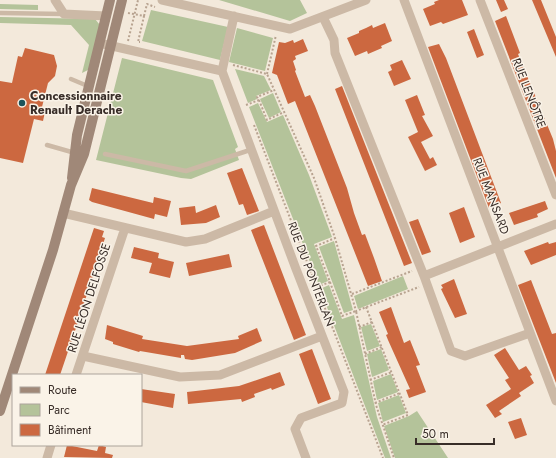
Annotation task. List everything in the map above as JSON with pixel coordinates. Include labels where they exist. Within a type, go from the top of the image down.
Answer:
[{"type":"street","points":[[55,0],[64,14],[106,16]]},
{"type":"street","points":[[71,185],[73,153],[110,0]]},
{"type":"street","points":[[12,374],[51,256],[71,185],[84,154],[122,0]]},
{"type":"street","points":[[204,10],[207,0]]},
{"type":"street","points":[[162,4],[204,10],[290,29],[366,0]]},
{"type":"street","name":"RUE MANSARD","points":[[404,0],[556,401]]},
{"type":"street","name":"RUE LENÔTRE","points":[[480,0],[556,195]]},
{"type":"street","points":[[99,43],[222,71],[234,16]]},
{"type":"street","points":[[323,17],[334,40],[335,53],[424,276],[451,351],[465,356],[530,332]]},
{"type":"street","name":"RUE DU PONTERLAN","points":[[222,71],[250,150],[344,392],[342,403],[301,418],[295,429],[306,458]]},
{"type":"street","points":[[63,213],[186,242],[205,239],[274,211]]},
{"type":"street","points":[[424,276],[556,224]]},
{"type":"street","name":"RUE LÉON DELFOSSE","points":[[76,374],[125,228]]},
{"type":"street","points":[[83,356],[180,377],[220,375],[322,336]]},
{"type":"street","points":[[0,411],[12,375]]},
{"type":"street","points":[[47,458],[52,446]]},
{"type":"lane","points":[[0,13],[64,14]]},
{"type":"lane","points":[[71,79],[88,87],[101,90]]},
{"type":"lane","points":[[47,145],[73,153],[84,154]]},
{"type":"lane","points":[[105,154],[186,172],[250,150]]},
{"type":"path","points":[[126,50],[138,0]]},
{"type":"path","points":[[145,43],[138,42],[147,4],[162,4]]},
{"type":"path","points":[[134,15],[144,16]]},
{"type":"path","points":[[268,33],[276,35],[267,74],[314,178],[335,238],[352,294],[375,403],[394,458]]},
{"type":"path","points":[[233,71],[230,65],[267,74]]},
{"type":"path","points":[[243,98],[246,105],[258,100],[257,97],[274,90]]},
{"type":"path","points":[[258,100],[267,120],[284,112]]},
{"type":"path","points":[[252,120],[383,458]]},
{"type":"path","points":[[335,238],[316,246],[342,316],[366,307],[424,276]]},
{"type":"path","points":[[352,294],[424,276]]},
{"type":"path","points":[[317,287],[330,282]]},
{"type":"path","points":[[366,307],[408,415],[382,425]]},
{"type":"path","points":[[359,327],[372,322]]},
{"type":"path","points":[[365,354],[382,347]]},
{"type":"path","points":[[370,380],[392,372]]},
{"type":"path","points":[[375,403],[400,393]]},
{"type":"green space","points":[[219,0],[300,0],[307,13],[290,21]]},
{"type":"green space","points":[[0,4],[38,5],[38,10],[0,9]]},
{"type":"green space","points":[[151,10],[228,27],[220,60],[142,41]]},
{"type":"green space","points":[[0,17],[95,19],[100,25],[90,69],[82,73],[89,45],[71,25],[0,23]]},
{"type":"green space","points":[[237,28],[273,38],[265,71],[229,62]]},
{"type":"green space","points":[[122,58],[213,80],[238,147],[235,149],[239,160],[191,179],[96,160]]},
{"type":"green space","points":[[235,69],[264,76],[271,90],[256,96],[257,99],[248,103]]},
{"type":"green space","points":[[273,93],[281,112],[269,118],[260,99]]},
{"type":"green space","points":[[258,103],[267,122],[283,115],[309,175],[332,237],[314,244],[328,281],[319,285],[249,107]]},
{"type":"green space","points":[[334,241],[353,310],[344,313],[319,247]]},
{"type":"green space","points":[[403,276],[408,289],[358,309],[354,296]]},
{"type":"green space","points":[[329,285],[342,319],[354,315],[377,417],[391,458],[385,458],[320,289]]},
{"type":"green space","points":[[371,324],[380,346],[367,351],[361,327]]},
{"type":"green space","points":[[381,349],[389,370],[372,377],[367,354]]},
{"type":"green space","points":[[391,374],[398,392],[377,400],[373,381]]},
{"type":"green space","points":[[399,395],[406,413],[383,422],[378,403]]},
{"type":"green space","points":[[417,411],[448,458],[395,458],[384,426],[409,416]]},
{"type":"building","points":[[439,0],[462,0],[468,15],[443,24],[441,22],[430,26],[423,9],[435,4],[434,2]]},
{"type":"building","points":[[496,0],[504,0],[508,9],[501,12]]},
{"type":"building","points":[[532,0],[541,0],[556,37],[556,57]]},
{"type":"building","points":[[506,16],[520,53],[518,54],[553,139],[556,151],[556,178],[495,21]]},
{"type":"building","points":[[385,23],[392,41],[381,46],[382,48],[368,54],[367,51],[355,56],[347,38],[372,25],[373,28]]},
{"type":"building","points":[[474,29],[484,55],[477,58],[467,32]]},
{"type":"building","points":[[303,39],[308,51],[295,56],[296,59],[293,61],[295,71],[305,97],[310,95],[315,106],[347,188],[362,235],[365,234],[382,281],[368,286],[295,101],[288,104],[277,75],[272,73],[279,42],[285,43],[293,40],[294,43]]},
{"type":"building","points":[[439,44],[446,58],[501,203],[489,208],[428,47]]},
{"type":"building","name":"Concessionnaire Renault Derache","points":[[25,48],[54,55],[57,66],[55,76],[48,83],[41,111],[45,112],[43,121],[34,119],[23,163],[0,158],[0,81],[12,83],[18,56],[22,57]]},
{"type":"building","points":[[402,60],[411,79],[394,86],[388,72],[392,70],[390,65]]},
{"type":"building","points":[[342,86],[412,263],[404,266],[335,89]]},
{"type":"building","points":[[417,95],[425,115],[422,116],[433,136],[421,142],[430,159],[433,157],[437,165],[425,171],[408,137],[418,132],[405,100]]},
{"type":"building","points":[[242,168],[259,211],[247,215],[243,204],[239,205],[227,173]]},
{"type":"building","points":[[92,188],[153,203],[154,197],[171,201],[167,217],[155,214],[154,219],[92,202],[89,200]]},
{"type":"building","points":[[545,201],[548,209],[537,214],[538,217],[514,225],[509,213]]},
{"type":"building","points":[[216,205],[220,217],[206,223],[181,225],[179,208],[195,206],[196,213]]},
{"type":"building","points":[[464,207],[475,237],[460,243],[449,213]]},
{"type":"building","points":[[418,219],[431,252],[422,255],[409,222]]},
{"type":"building","points":[[264,225],[306,335],[294,340],[251,230]]},
{"type":"building","points":[[94,228],[104,231],[102,237],[105,238],[60,374],[45,374]]},
{"type":"building","points":[[548,242],[549,244],[556,242],[556,255],[531,265],[524,251]]},
{"type":"building","points":[[134,247],[159,253],[158,258],[174,262],[170,278],[149,273],[152,263],[131,258]]},
{"type":"building","points":[[229,254],[232,267],[189,276],[186,263]]},
{"type":"building","points":[[454,279],[467,314],[455,318],[441,289],[443,288],[441,285]]},
{"type":"building","points":[[531,280],[552,334],[556,333],[556,383],[518,285]]},
{"type":"building","points":[[391,307],[404,343],[410,340],[420,365],[416,366],[426,392],[409,398],[406,390],[410,389],[388,340],[386,335],[388,334],[379,312]]},
{"type":"building","points":[[107,325],[143,336],[142,339],[187,346],[239,339],[238,336],[257,328],[262,341],[235,353],[192,360],[185,359],[184,355],[181,355],[181,358],[139,352],[113,344],[113,342],[105,339]]},
{"type":"building","points":[[505,348],[519,370],[526,366],[532,375],[530,376],[534,383],[519,393],[521,396],[499,411],[502,414],[495,418],[486,405],[511,389],[505,380],[509,378],[494,355]]},
{"type":"building","points":[[312,349],[331,399],[318,404],[299,354]]},
{"type":"building","points":[[280,372],[285,385],[254,394],[255,397],[242,402],[241,399],[188,404],[187,392],[239,386]]},
{"type":"building","points":[[142,389],[175,394],[173,408],[142,402]]},
{"type":"building","points":[[521,418],[527,435],[515,439],[508,422]]},
{"type":"building","points":[[67,446],[97,451],[99,446],[102,446],[106,447],[105,453],[113,455],[112,458],[64,457]]},
{"type":"place","name":"Concessionnaire Renault Derache","points":[[22,103]]}]
